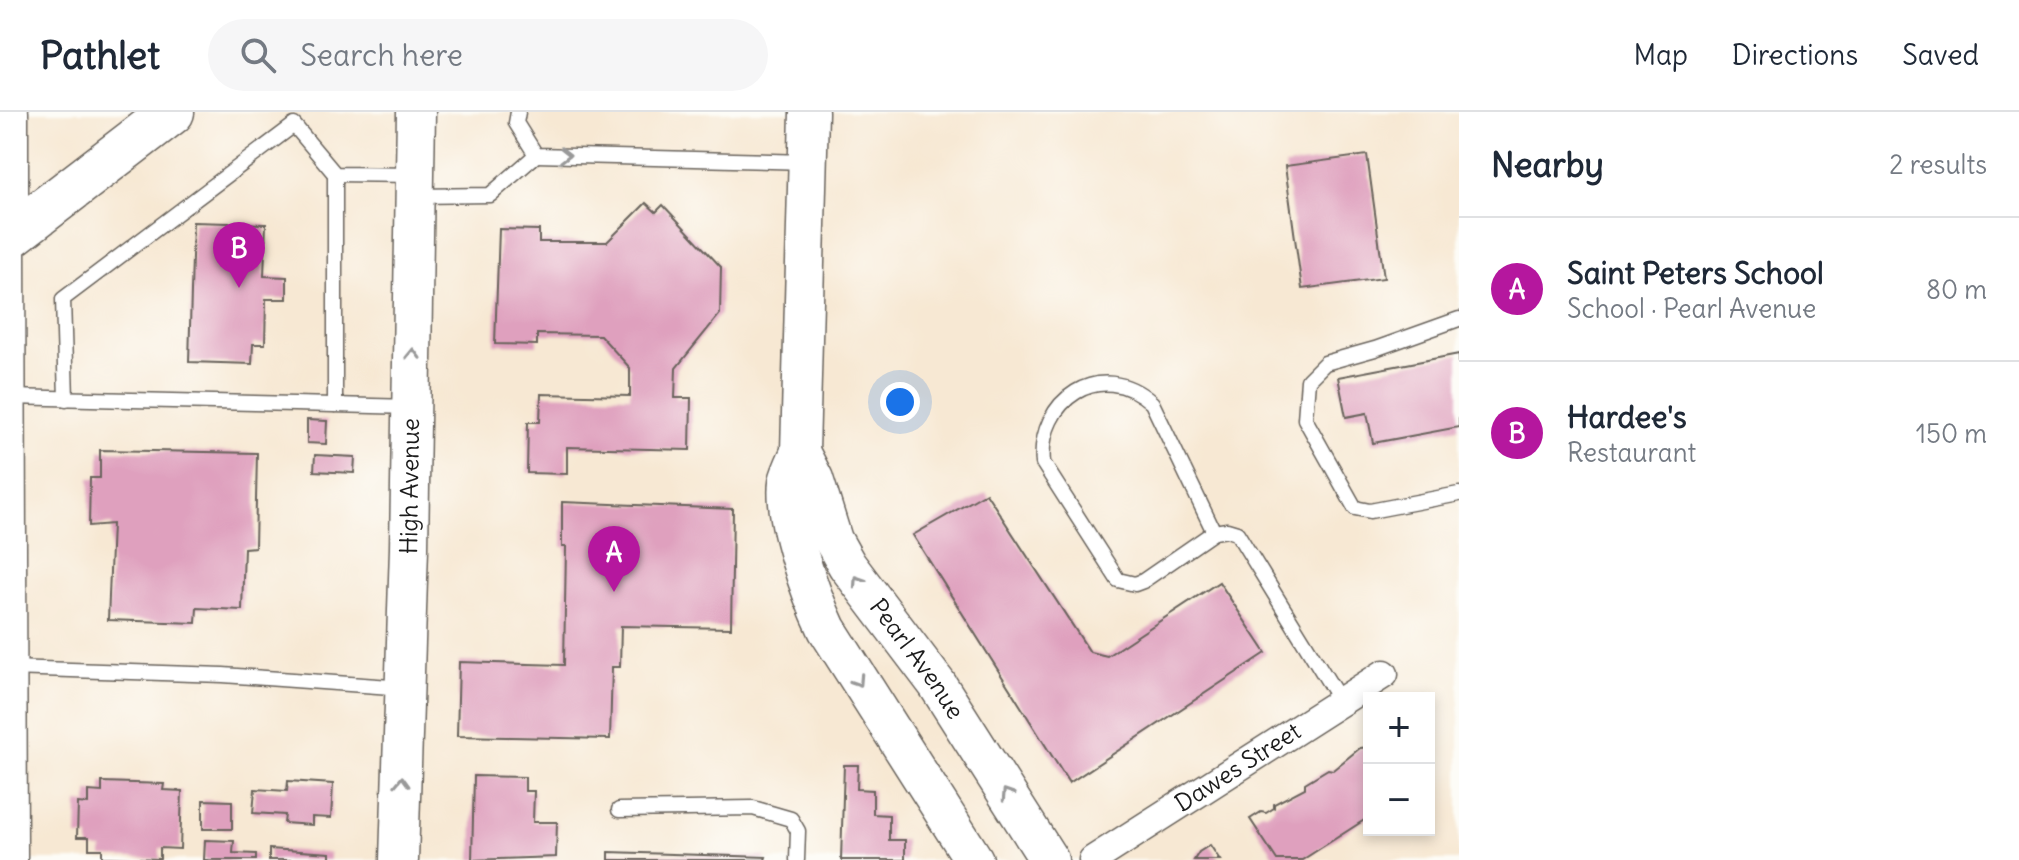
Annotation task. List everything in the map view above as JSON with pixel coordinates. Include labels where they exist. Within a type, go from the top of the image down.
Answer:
[{"type":"main road","points":[[6,112],[3,242],[7,668],[4,788],[8,860]]},
{"type":"main road","points":[[3,242],[172,112]]},
{"type":"main road","name":"High Avenue","points":[[399,860],[412,407],[416,112]]},
{"type":"main road","name":"Pearl Avenue","points":[[809,112],[800,452],[788,482],[795,540],[812,596],[847,664],[974,860]]},
{"type":"main road","name":"Pearl Avenue","points":[[800,452],[814,479],[829,529],[847,565],[937,684],[1049,860]]},
{"type":"street","name":"Dawes Street","points":[[1093,860],[1384,674]]},
{"type":"lane","points":[[518,112],[516,123],[536,155]]},
{"type":"lane","points":[[66,399],[63,299],[294,125],[335,174],[335,405]]},
{"type":"lane","points":[[335,174],[490,195],[536,155],[808,162]]},
{"type":"lane","points":[[1459,319],[1325,363],[1308,380],[1305,419],[1355,508],[1370,511],[1459,494]]},
{"type":"lane","points":[[1214,532],[1152,403],[1135,388],[1115,381],[1093,383],[1069,397],[1050,420],[1041,445],[1043,463],[1118,580],[1135,584],[1143,581],[1214,532],[1227,530],[1237,533],[1341,702]]},
{"type":"lane","points":[[4,388],[66,399],[412,407]]},
{"type":"lane","points":[[7,668],[223,675],[405,688]]},
{"type":"lane","points":[[619,810],[753,808],[791,819],[798,831],[797,860]]},
{"type":"building","points":[[1367,155],[1384,278],[1302,289],[1285,166]]},
{"type":"building","points":[[646,203],[656,212],[663,205],[721,267],[720,314],[676,368],[675,398],[691,398],[690,450],[567,447],[567,474],[527,473],[528,422],[540,422],[541,394],[630,396],[630,368],[600,335],[537,334],[537,345],[495,344],[499,229],[539,230],[539,242],[607,242]]},
{"type":"building","points":[[193,222],[266,224],[264,276],[287,277],[287,299],[266,299],[265,344],[253,344],[252,364],[189,362]]},
{"type":"building","points":[[1459,354],[1459,427],[1373,443],[1367,413],[1346,417],[1338,377]]},
{"type":"building","points":[[307,420],[327,421],[326,444],[307,443]]},
{"type":"building","points":[[100,450],[257,453],[255,547],[244,548],[242,610],[197,608],[196,623],[108,620],[112,524],[89,526],[90,478],[100,478]]},
{"type":"building","points":[[315,455],[355,457],[354,473],[314,471]]},
{"type":"building","points":[[986,493],[1090,652],[1107,656],[1219,582],[1266,653],[1069,783],[913,535]]},
{"type":"building","points":[[562,502],[733,509],[731,628],[621,626],[620,667],[612,667],[610,739],[457,736],[459,662],[564,665],[566,547],[562,547]]},
{"type":"building","points":[[1363,748],[1363,821],[1302,860],[1277,860],[1250,819],[1274,808],[1274,804],[1305,788],[1305,783],[1328,769],[1333,770]]},
{"type":"building","points":[[844,765],[858,765],[857,789],[873,790],[873,814],[889,815],[889,840],[905,840],[905,860],[841,860]]},
{"type":"building","points":[[474,776],[525,777],[525,791],[534,791],[533,822],[557,822],[556,857],[472,860]]},
{"type":"building","points":[[288,781],[333,784],[331,818],[312,817],[312,825],[284,823],[285,815],[253,813],[255,789],[287,791]]},
{"type":"building","points":[[102,782],[164,784],[163,790],[182,791],[180,849],[160,848],[160,859],[102,857],[102,849],[89,849],[89,837],[77,837],[78,803],[88,804],[88,791],[102,792]]},
{"type":"building","points":[[203,800],[232,801],[232,829],[203,829]]},
{"type":"building","points":[[205,840],[234,841],[233,853],[256,854],[256,860],[204,860]]},
{"type":"building","points":[[1210,845],[1220,860],[1194,860],[1199,852]]},
{"type":"building","points":[[269,849],[330,853],[330,860],[269,860]]},
{"type":"building","points":[[609,852],[766,857],[765,860],[609,860]]},
{"type":"place","name":"Hardee's","points":[[239,288]]},
{"type":"place","name":"Saint Peters School","points":[[614,592]]}]
